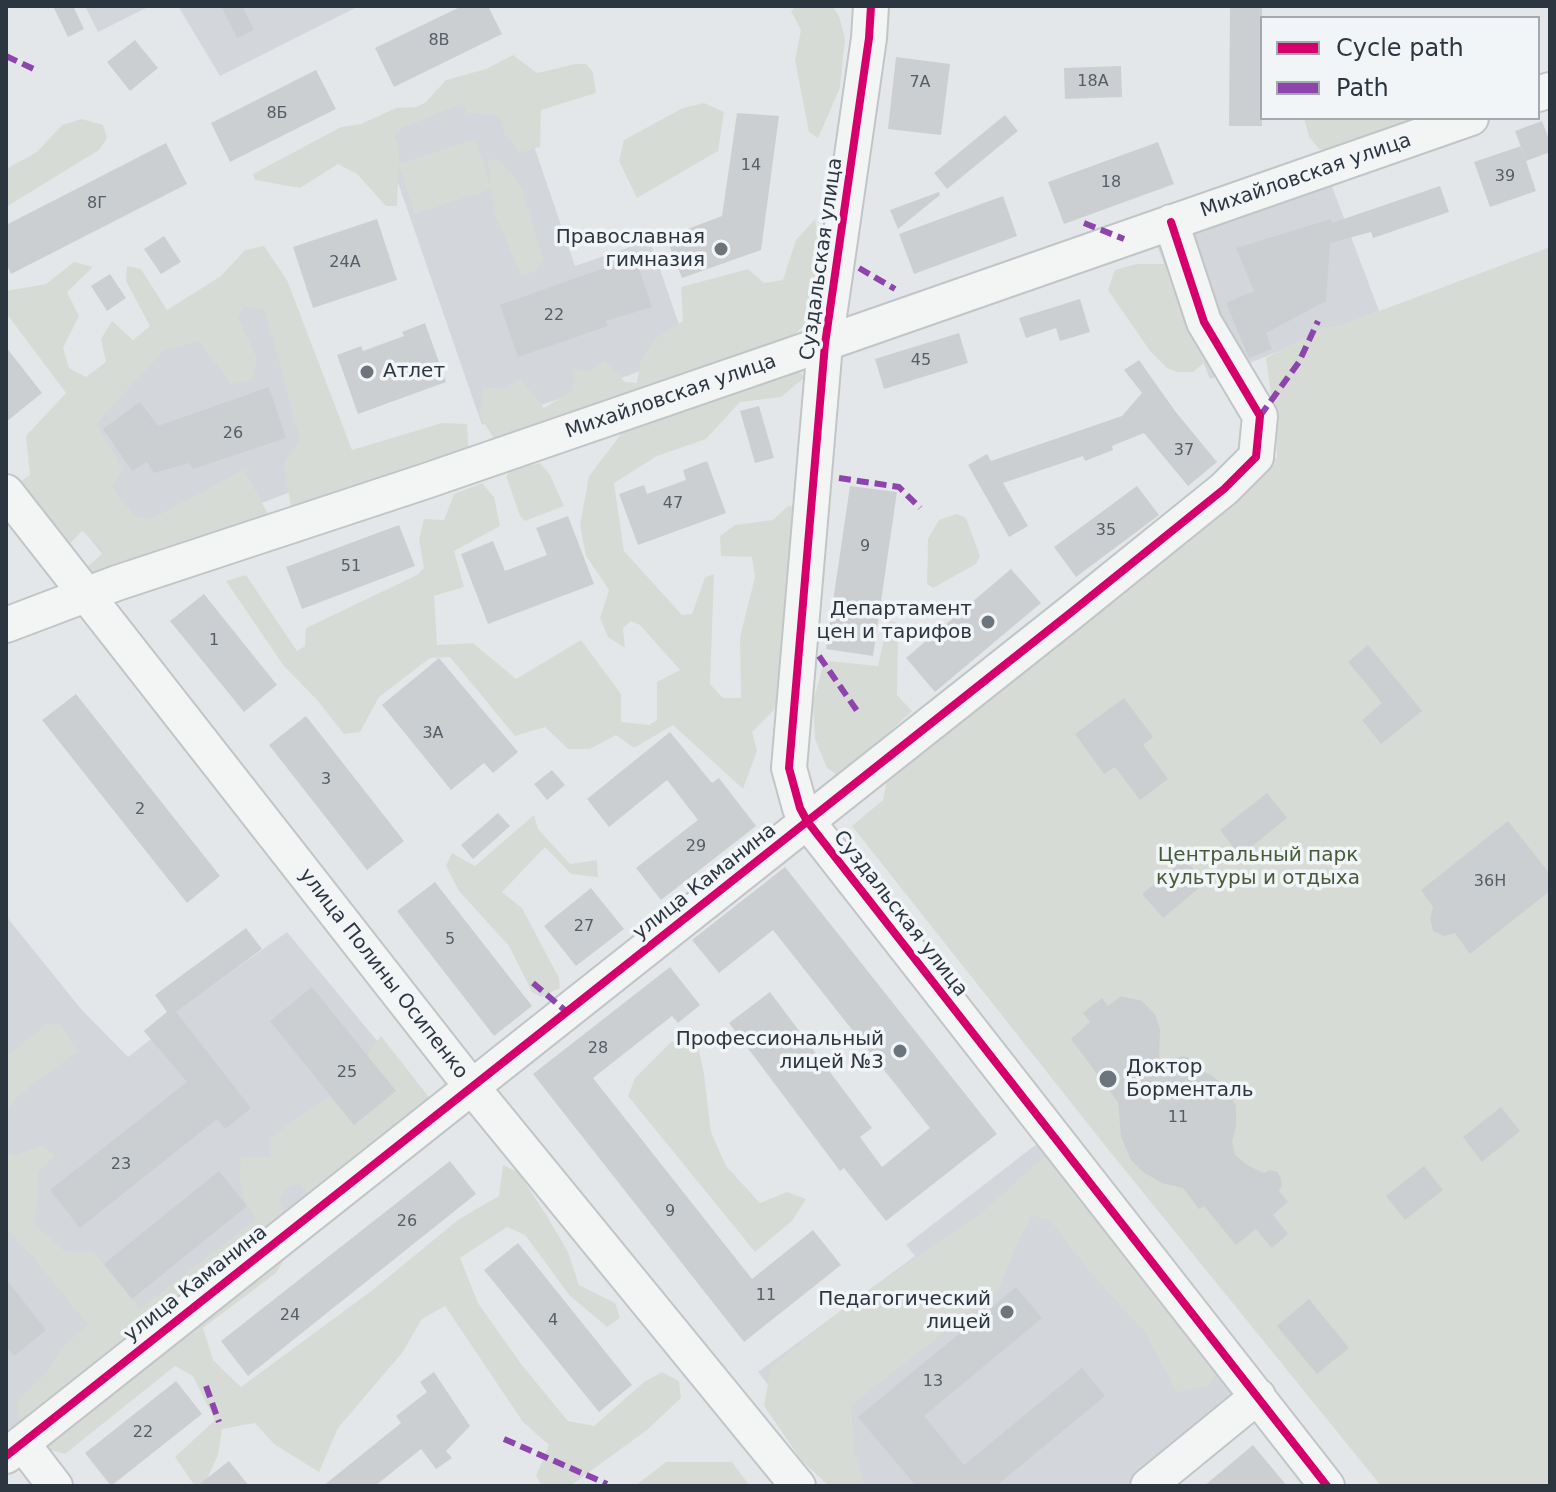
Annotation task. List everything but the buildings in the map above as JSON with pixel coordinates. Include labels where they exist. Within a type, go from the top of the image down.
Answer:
[{"type":"street","name":"Суздальская улица","points":[[871,6],[825,344],[789,768],[800,808],[807,821],[1327,1486]]},
{"type":"street","name":"Михайловская улица","points":[[6,625],[1465,120]]},
{"type":"street","name":"улица Каманина","points":[[14,1450],[1215,497],[1256,457],[1260,416],[1204,322],[1171,222]]},
{"type":"street","name":"улица Полины Осипенко","points":[[6,492],[471,1086],[798,1486]]},
{"type":"street","points":[[1148,1486],[1258,1396]]},
{"type":"street","points":[[14,1450],[55,1486]]},
{"type":"shaded area","points":[[85,6],[150,6],[98,32]]},
{"type":"shaded area","points":[[178,6],[359,6],[220,76]]},
{"type":"shaded area","points":[[508,70],[575,266],[650,240],[688,351],[630,375],[482,425],[379,128]]},
{"type":"shaded area","points":[[1330,181],[1379,311],[1210,379],[1156,243]]},
{"type":"shaded area","points":[[264,263],[342,472],[109,562],[28,463]]},
{"type":"shaded area","points":[[6,916],[81,1009],[128,1057],[151,1039],[144,1031],[158,1019],[161,1022],[287,932],[426,1100],[6,1437]]},
{"type":"shaded area","name":"Педагогический лицей","points":[[1038,1143],[1240,1395],[1126,1486],[850,1486],[758,1372],[915,1256],[906,1245]]},
{"type":"green space","points":[[797,6],[833,7],[845,38],[840,88],[818,138],[809,132],[795,60],[801,30],[791,11]]},
{"type":"green space","points":[[513,55],[537,73],[586,64],[593,72],[596,93],[541,110],[540,147],[520,152],[505,135],[499,115],[467,113],[463,103],[401,128],[394,137],[399,146],[399,164],[475,139],[490,184],[488,160],[495,159],[502,163],[521,187],[543,259],[534,272],[521,275],[495,214],[491,189],[415,214],[399,166],[397,206],[386,206],[357,174],[338,164],[300,188],[255,180],[253,174],[341,127],[361,124],[396,108],[416,107],[425,103],[446,80],[486,69]]},
{"type":"green space","points":[[704,103],[724,112],[718,151],[637,198],[619,161],[624,140],[683,108]]},
{"type":"green space","points":[[82,119],[103,125],[107,138],[99,150],[6,207],[6,169],[37,152],[62,125]]},
{"type":"green space","points":[[1305,120],[1438,120],[1358,152],[1319,149],[1309,137]]},
{"type":"green space","points":[[815,219],[822,261],[813,317],[791,338],[499,447],[480,416],[483,388],[503,389],[520,379],[544,408],[573,390],[575,369],[587,372],[605,361],[625,382],[637,383],[640,362],[655,339],[683,321],[681,287],[748,269],[764,283],[783,280],[796,240]]},
{"type":"green space","points":[[264,246],[287,280],[352,450],[442,423],[467,424],[469,458],[291,508],[284,462],[300,439],[265,310],[245,306],[238,318],[257,359],[252,380],[231,384],[199,341],[163,351],[96,424],[122,468],[112,488],[134,515],[149,520],[244,470],[273,523],[90,577],[87,567],[104,552],[100,546],[82,531],[62,552],[17,484],[30,475],[26,436],[66,393],[6,313],[6,291],[46,284],[74,262],[93,267],[67,292],[79,316],[63,348],[69,368],[86,377],[106,362],[101,339],[112,321],[133,340],[150,326],[126,281],[127,266],[141,269],[167,310],[221,276],[245,250]]},
{"type":"green space","name":"Центральный парк культуры и отдыха","points":[[1550,247],[1550,1486],[1381,1486],[1107,1148],[852,826],[883,800],[887,779],[1277,457],[1266,358],[1323,328],[1342,325]]},
{"type":"green space","points":[[1136,264],[1169,264],[1210,358],[1193,372],[1177,372],[1167,368],[1150,351],[1108,290],[1115,270]]},
{"type":"green space","points":[[797,370],[805,377],[781,397],[740,402],[706,439],[657,456],[614,483],[624,551],[682,615],[692,614],[705,577],[714,574],[710,684],[723,698],[741,698],[740,637],[755,577],[752,557],[721,556],[720,536],[735,525],[773,520],[788,506],[797,507],[779,690],[774,710],[752,732],[757,751],[743,789],[673,725],[634,748],[616,735],[590,749],[568,749],[545,727],[515,736],[450,657],[430,658],[379,697],[360,732],[344,734],[283,665],[226,581],[246,575],[297,651],[305,646],[306,628],[417,575],[424,568],[419,539],[424,519],[444,520],[454,494],[482,483],[494,497],[500,526],[454,551],[464,587],[434,596],[437,645],[473,643],[516,679],[581,640],[621,694],[621,722],[649,725],[657,720],[657,682],[680,670],[640,625],[631,621],[623,628],[625,648],[608,637],[600,618],[609,590],[586,556],[580,525],[589,476],[625,429]]},
{"type":"green space","points":[[540,463],[550,475],[564,506],[525,521],[520,516],[506,476],[511,470]]},
{"type":"green space","points":[[957,514],[966,518],[980,556],[976,564],[933,588],[927,584],[928,539],[939,520]]},
{"type":"green space","points":[[888,620],[895,622],[898,636],[897,695],[912,711],[840,777],[827,768],[815,739],[813,702],[823,666],[828,661],[878,666]]},
{"type":"green space","points":[[534,815],[538,829],[570,864],[597,860],[598,877],[571,874],[545,847],[502,892],[522,908],[559,978],[560,988],[541,997],[532,992],[509,946],[459,891],[446,866],[452,853],[475,866]]},
{"type":"green space","points":[[47,1024],[61,1025],[77,1052],[17,1096],[6,1113],[6,1057]]},
{"type":"green space","points":[[381,1036],[432,1101],[315,1195],[308,1194],[300,1183],[286,1188],[279,1198],[284,1215],[38,1412],[17,1419],[18,1400],[48,1371],[61,1348],[88,1325],[6,1228],[6,1152],[15,1156],[43,1145],[55,1156],[38,1172],[33,1223],[64,1251],[93,1252],[140,1309],[256,1219],[247,1206],[240,1183],[241,1157],[270,1157],[271,1137],[330,1096],[354,1124],[367,1055]]},
{"type":"green space","points":[[696,1037],[711,1132],[726,1166],[760,1203],[787,1192],[806,1199],[792,1221],[755,1252],[628,1096],[635,1078],[671,1042]]},
{"type":"green space","points":[[1045,1156],[1107,1236],[1219,1369],[1208,1386],[1177,1392],[1145,1332],[1091,1273],[1051,1221],[1032,1215],[998,1290],[851,1405],[854,1448],[864,1486],[829,1486],[802,1461],[764,1406],[771,1367],[845,1307],[984,1211]]},
{"type":"green space","points":[[503,1165],[518,1172],[547,1216],[568,1252],[579,1285],[615,1303],[620,1318],[607,1327],[570,1296],[525,1235],[507,1227],[460,1258],[478,1303],[521,1364],[568,1421],[594,1426],[644,1382],[662,1372],[679,1381],[681,1398],[647,1430],[570,1486],[542,1486],[536,1476],[549,1445],[523,1422],[445,1306],[422,1319],[402,1353],[338,1428],[319,1472],[274,1444],[255,1423],[222,1429],[218,1455],[208,1477],[215,1486],[195,1486],[175,1457],[215,1420],[193,1376],[175,1366],[65,1454],[41,1447],[289,1252],[276,1273],[203,1328],[213,1360],[241,1387],[374,1289],[459,1219],[499,1196]]},
{"type":"green space","points":[[666,1462],[732,1462],[750,1486],[635,1486]]},
{"type":"marked path","points":[[6,56],[38,71]]},
{"type":"marked path","points":[[1084,223],[1124,239]]},
{"type":"marked path","points":[[859,268],[895,289]]},
{"type":"marked path","points":[[1260,416],[1299,362],[1318,321]]},
{"type":"marked path","points":[[839,478],[899,487],[920,508]]},
{"type":"marked path","points":[[819,656],[860,715]]},
{"type":"marked path","points":[[533,983],[567,1012]]},
{"type":"marked path","points":[[206,1386],[219,1422]]},
{"type":"marked path","points":[[504,1439],[607,1484]]},
{"type":"cycle path","points":[[871,6],[825,344],[789,768],[800,808],[807,821],[1327,1486]]},
{"type":"cycle path","points":[[6,1456],[1069,614],[1224,489],[1256,457],[1260,416],[1204,322],[1171,222]]},
{"type":"place","name":"Православная гимназия","points":[[721,249]]},
{"type":"place","name":"Атлет","points":[[367,372]]},
{"type":"place","name":"Департамент цен и тарифов","points":[[988,622]]},
{"type":"place","name":"Профессиональный лицей №3","points":[[900,1051]]},
{"type":"place","name":"Доктор Борменталь","points":[[1108,1079]]},
{"type":"place","name":"Педагогический лицей","points":[[1007,1312]]}]
